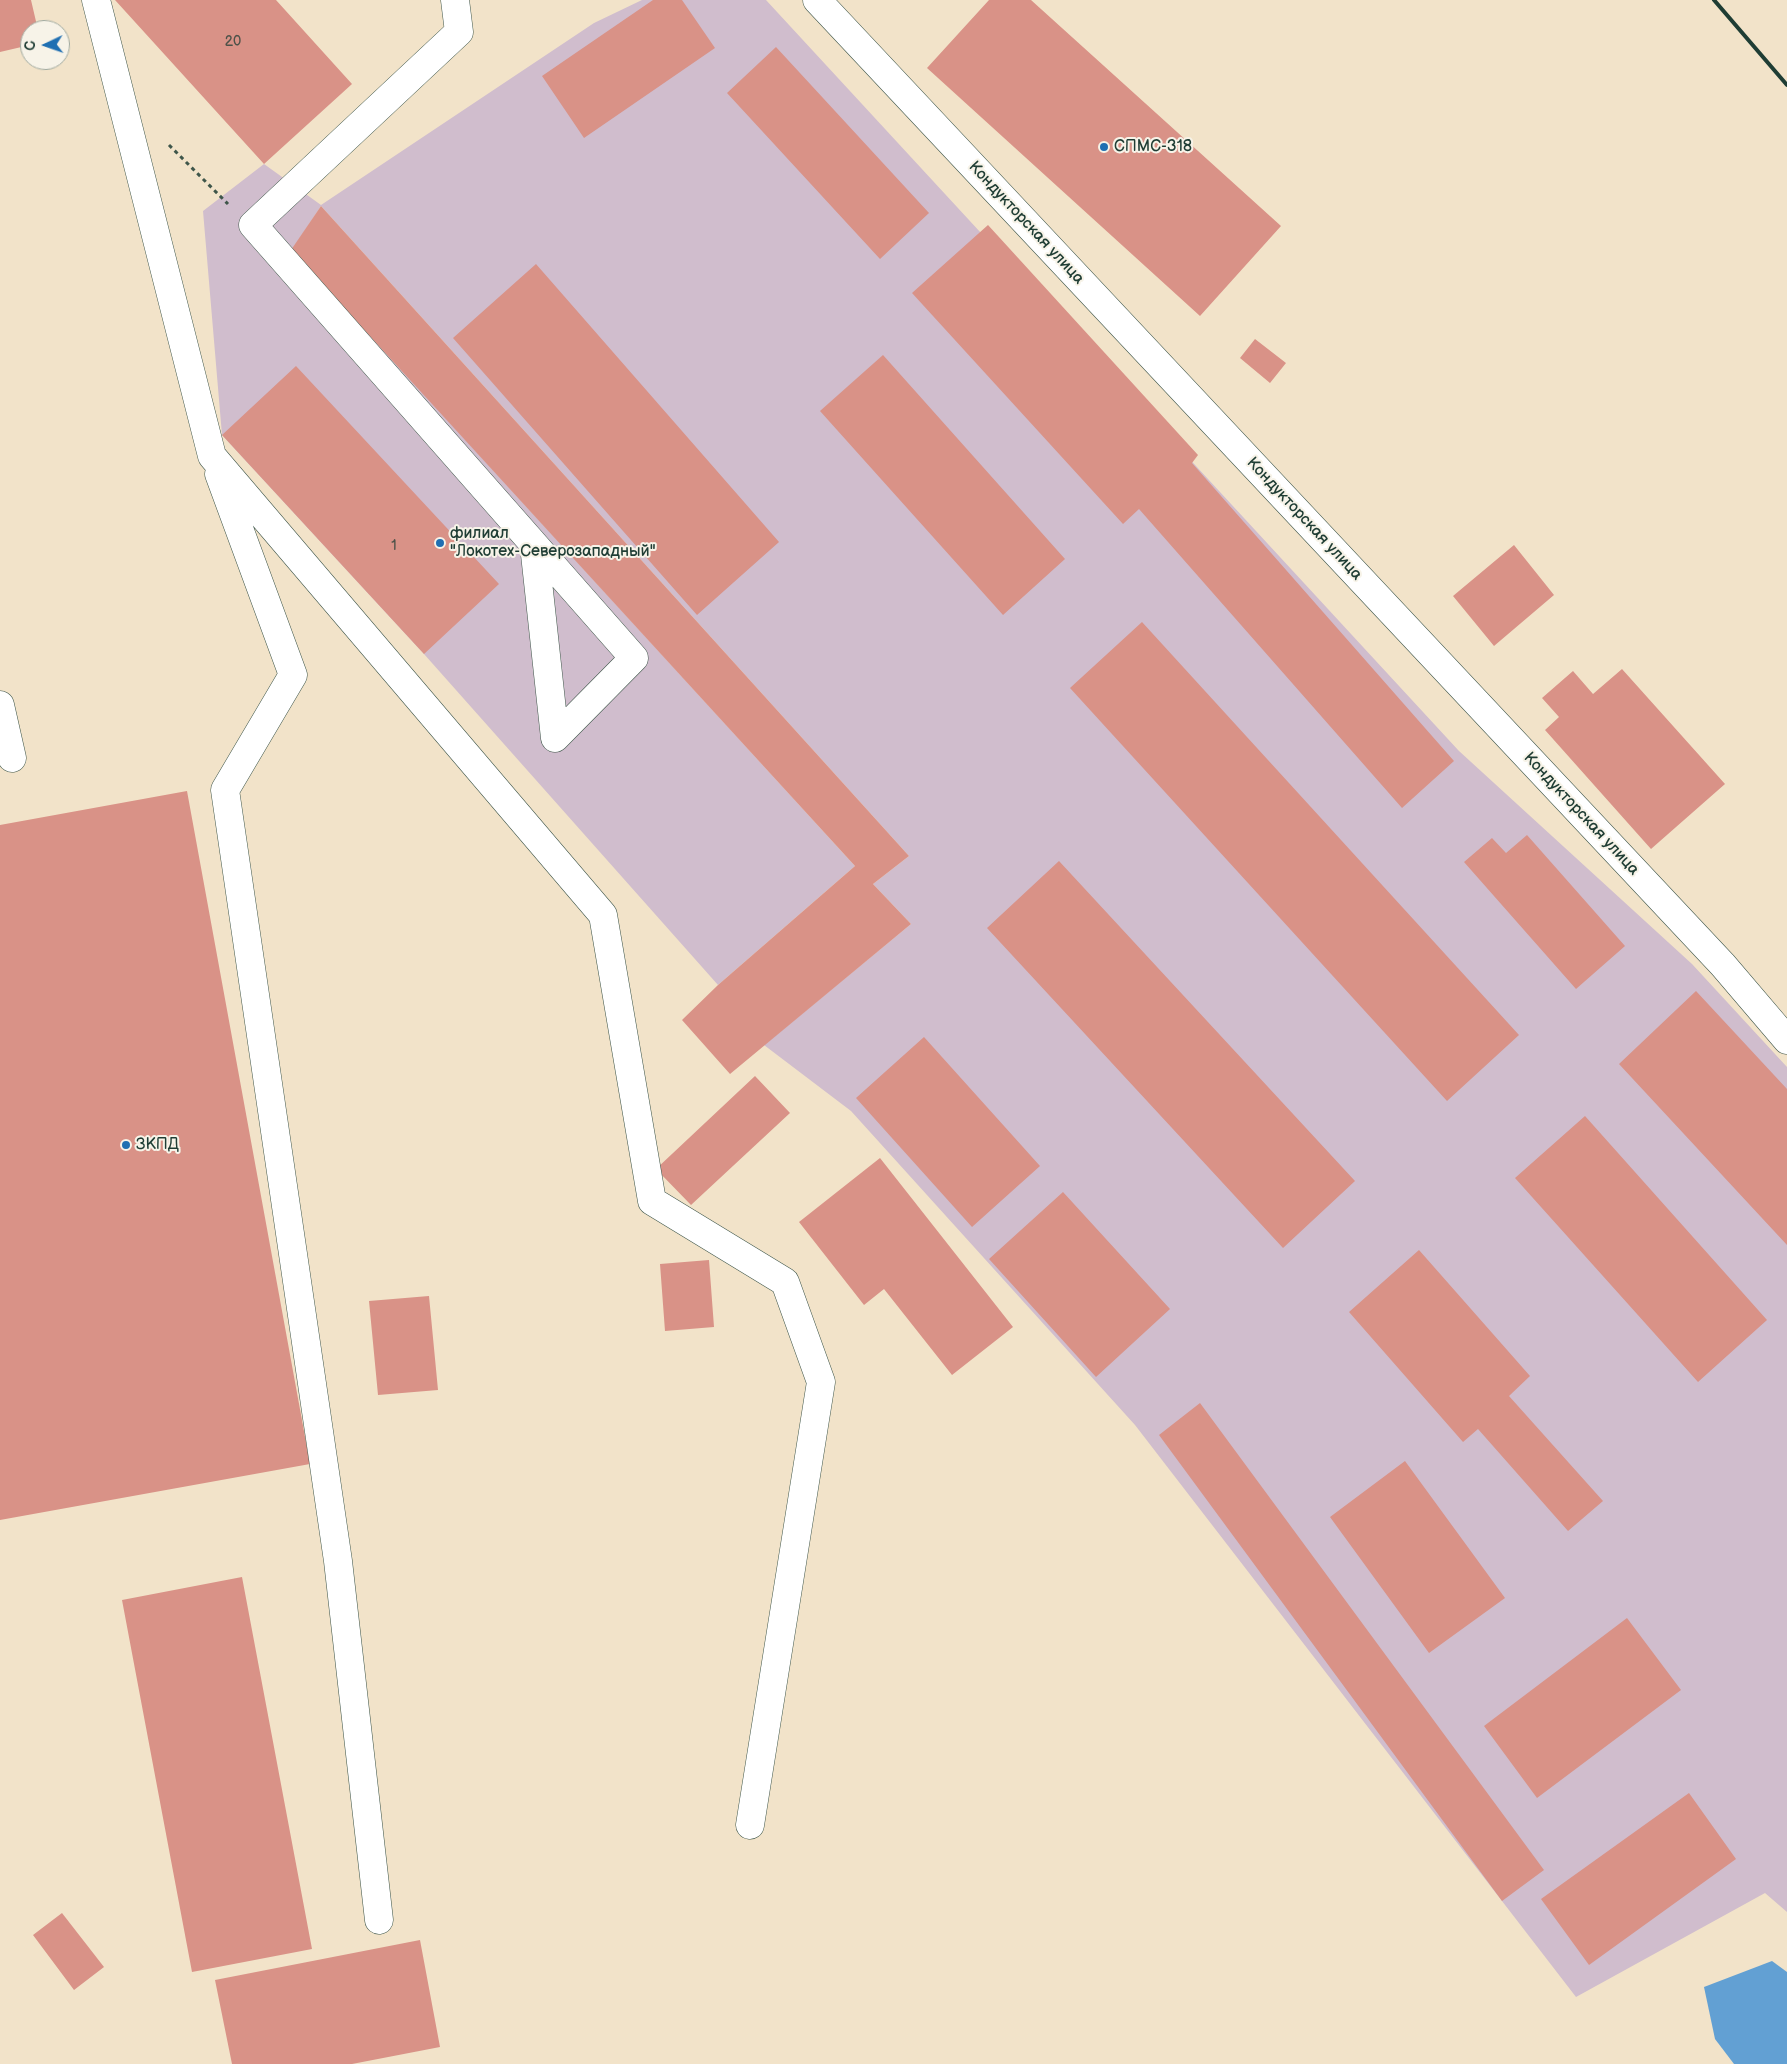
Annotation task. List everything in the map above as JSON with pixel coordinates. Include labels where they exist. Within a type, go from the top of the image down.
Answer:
[{"type":"lane","points":[[96,0],[212,456],[293,675],[225,790],[338,1561],[379,1920]]},
{"type":"lane","points":[[455,0],[459,32],[253,225],[634,658],[555,738],[534,545]]},
{"type":"lane","name":"Кондукторская улица","points":[[817,0],[1709,950],[1787,1040]]},
{"type":"lane","points":[[212,456],[603,915],[652,1201],[785,1282],[821,1382],[750,1825]]},
{"type":"lane","points":[[0,705],[12,758]]},
{"type":"path","points":[[167,144],[221,197],[253,225]]},
{"type":"shaded area","points":[[642,0],[766,0],[1459,751],[1692,964],[1787,1067],[1787,1912],[1765,1893],[1576,1997],[1135,1425],[851,1111],[764,1045],[911,924],[873,884],[909,856],[321,206],[292,250],[855,866],[718,985],[424,654],[222,435],[203,211],[264,164],[321,205],[594,23]]},
{"type":"water","points":[[1772,1961],[1787,1972],[1787,2064],[1734,2064],[1715,2039],[1704,1987]]},
{"type":"building","points":[[0,0],[31,0],[36,20],[20,20],[20,47],[0,52]]},
{"type":"building","points":[[115,0],[276,0],[352,84],[264,164]]},
{"type":"building","points":[[653,0],[682,0],[715,48],[584,138],[542,76]]},
{"type":"building","name":"СПМС-318","points":[[989,0],[1031,0],[1281,226],[1200,316],[927,68]]},
{"type":"building","points":[[776,47],[929,213],[880,259],[727,93]]},
{"type":"building","points":[[321,206],[909,856],[873,884],[911,924],[730,1074],[682,1020],[718,985],[855,866],[291,250]]},
{"type":"building","points":[[988,225],[1198,455],[1192,463],[1454,761],[1402,808],[1139,509],[1123,524],[912,293]]},
{"type":"building","points":[[536,264],[779,542],[697,615],[453,338]]},
{"type":"building","points":[[1255,339],[1286,363],[1270,383],[1240,358]]},
{"type":"building","points":[[883,355],[1065,559],[1003,615],[820,411]]},
{"type":"building","points":[[296,366],[499,584],[424,654],[222,435]]},
{"type":"building","points":[[1514,545],[1554,595],[1494,646],[1453,596]]},
{"type":"building","points":[[1142,622],[1519,1035],[1447,1101],[1070,688]]},
{"type":"building","points":[[1622,669],[1725,784],[1651,849],[1545,730],[1559,717],[1542,698],[1573,671],[1593,694]]},
{"type":"building","name":"ЗКПД","points":[[187,791],[310,1464],[0,1520],[0,825]]},
{"type":"building","points":[[1527,835],[1625,946],[1576,989],[1464,862],[1492,838],[1506,853]]},
{"type":"building","points":[[1059,861],[1355,1181],[1283,1248],[987,928]]},
{"type":"building","points":[[1696,991],[1787,1089],[1787,1245],[1619,1064]]},
{"type":"building","points":[[924,1037],[1040,1166],[972,1227],[856,1098]]},
{"type":"building","points":[[755,1076],[790,1113],[691,1205],[656,1169]]},
{"type":"building","points":[[1585,1116],[1767,1320],[1698,1382],[1515,1178]]},
{"type":"building","points":[[880,1158],[1013,1327],[952,1375],[884,1289],[864,1305],[799,1222]]},
{"type":"building","points":[[1063,1192],[1170,1309],[1096,1377],[989,1259]]},
{"type":"building","points":[[1419,1250],[1530,1376],[1509,1396],[1603,1501],[1568,1531],[1478,1429],[1463,1442],[1349,1312]]},
{"type":"building","points":[[709,1260],[714,1327],[665,1331],[660,1264]]},
{"type":"building","points":[[429,1296],[438,1390],[378,1395],[369,1301]]},
{"type":"building","points":[[1200,1403],[1544,1870],[1502,1901],[1159,1435]]},
{"type":"building","points":[[1405,1461],[1505,1598],[1429,1653],[1330,1517]]},
{"type":"building","points":[[242,1577],[312,1949],[192,1972],[122,1600]]},
{"type":"building","points":[[1627,1618],[1681,1690],[1537,1798],[1484,1726]]},
{"type":"building","points":[[1689,1793],[1736,1859],[1589,1965],[1541,1899]]},
{"type":"building","points":[[62,1913],[104,1967],[74,1990],[33,1935]]},
{"type":"building","points":[[420,1940],[440,2047],[352,2064],[232,2064],[215,1980]]},
{"type":"railway","points":[[1714,0],[1787,85]]},
{"type":"place","name":"СПМС-318","points":[[1104,147]]},
{"type":"place","name":"филиал \"Локотех-Северозападный\"","points":[[440,543]]},
{"type":"place","name":"ЗКПД","points":[[126,1145]]}]
